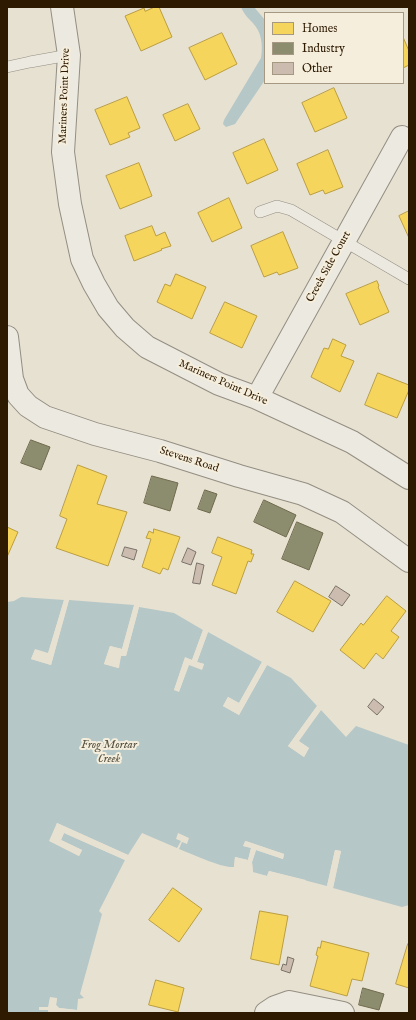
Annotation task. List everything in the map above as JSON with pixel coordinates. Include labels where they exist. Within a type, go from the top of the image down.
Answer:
[{"type":"street","name":"Mariners Point Drive","points":[[62,7],[69,55],[63,152],[70,204],[82,259],[108,308],[125,328],[147,347],[219,384],[257,398],[352,442],[409,478]]},
{"type":"street","name":"Creek Side Court","points":[[257,398],[402,137]]},
{"type":"street","name":"Stevens Road","points":[[7,337],[12,379],[18,395],[28,406],[45,417],[95,434],[160,451],[303,494],[342,512],[409,561]]},
{"type":"street","points":[[266,1013],[276,1006],[289,1002],[344,1013]]},
{"type":"lane","points":[[7,67],[69,55]]},
{"type":"lane","points":[[260,212],[277,206],[291,210],[409,279]]},
{"type":"water","points":[[241,7],[254,7],[264,19],[264,81],[235,124],[226,127],[223,124],[224,120],[261,58],[262,44],[260,34],[243,12]]},
{"type":"water","name":"Frog Mortar Creek","points":[[21,597],[64,600],[48,654],[35,650],[31,659],[51,665],[69,600],[134,605],[122,649],[110,646],[104,664],[118,668],[121,655],[126,656],[139,607],[174,613],[203,630],[192,660],[185,658],[174,690],[179,691],[189,664],[202,669],[204,664],[197,662],[208,632],[262,662],[239,703],[228,697],[223,706],[239,715],[267,665],[291,678],[317,706],[288,746],[304,757],[309,748],[298,741],[321,710],[346,737],[356,726],[409,745],[409,905],[402,907],[333,888],[341,851],[335,850],[327,886],[269,871],[267,876],[253,872],[252,862],[256,850],[283,859],[284,854],[246,841],[244,846],[251,848],[248,860],[235,857],[234,867],[228,867],[179,849],[182,842],[187,844],[189,838],[178,833],[176,839],[181,841],[177,848],[142,833],[128,855],[57,823],[50,841],[79,856],[82,850],[61,840],[64,833],[125,860],[99,911],[102,914],[80,994],[84,998],[78,999],[77,1010],[59,1008],[56,1005],[57,998],[50,998],[49,1008],[39,1007],[39,1009],[48,1010],[48,1013],[7,1013],[7,602],[14,601]]},
{"type":"pier","points":[[64,600],[66,600],[50,654],[48,655],[36,652],[34,658],[49,662],[67,600],[69,600],[51,665],[31,659],[35,649],[48,653]]},
{"type":"pier","points":[[134,606],[136,606],[124,650],[111,649],[107,663],[117,666],[120,654],[125,654],[137,606],[139,607],[126,656],[121,656],[119,668],[104,664],[110,646],[122,649]]},
{"type":"pier","points":[[203,630],[205,631],[194,661],[192,662],[186,660],[176,688],[178,689],[187,663],[201,667],[201,665],[195,661],[207,631],[208,632],[197,662],[204,664],[202,670],[189,665],[179,692],[174,690],[185,657],[192,660]]},
{"type":"pier","points":[[262,662],[264,663],[241,704],[238,705],[229,700],[226,705],[238,712],[266,664],[267,665],[239,715],[223,706],[228,697],[239,703]]},
{"type":"pier","points":[[317,706],[318,708],[291,746],[303,754],[307,748],[296,740],[320,709],[321,710],[299,741],[309,748],[304,757],[288,746]]},
{"type":"pier","points":[[57,823],[128,855],[127,857],[58,826],[52,840],[78,853],[79,851],[59,842],[62,832],[126,858],[125,860],[64,833],[61,840],[82,850],[79,856],[49,841]]},
{"type":"pier","points":[[245,841],[284,854],[283,859],[256,850],[252,862],[253,873],[267,876],[269,871],[306,880],[305,882],[270,873],[267,878],[251,874],[250,862],[255,849],[282,857],[282,855],[247,844],[246,845],[253,848],[250,861],[237,860],[235,869],[228,869],[234,867],[235,857],[248,860],[251,848],[243,846]]},
{"type":"pier","points":[[335,850],[341,851],[333,888],[331,887],[338,853],[329,887],[327,886]]},
{"type":"pier","points":[[50,997],[57,998],[56,1005],[59,1008],[77,1010],[77,1012],[66,1011],[69,1013],[55,1013],[58,1010],[54,1005],[55,1000],[52,999],[50,1013],[48,1013],[48,1010],[39,1010],[39,1007],[48,1007]]},
{"type":"building: Homes","points":[[159,7],[172,37],[141,51],[125,16],[144,8],[145,11]]},
{"type":"building: Homes","points":[[222,33],[237,64],[205,80],[189,48]]},
{"type":"building: Homes","points":[[404,39],[409,51],[409,65],[404,68]]},
{"type":"building: Homes","points":[[334,88],[347,118],[315,132],[302,103]]},
{"type":"building: Homes","points":[[127,97],[140,128],[128,133],[130,137],[110,145],[95,110]]},
{"type":"building: Homes","points":[[188,104],[200,129],[175,141],[163,115]]},
{"type":"building: Homes","points":[[264,139],[278,170],[247,184],[233,153]]},
{"type":"building: Homes","points":[[328,150],[343,187],[325,194],[323,190],[310,195],[297,164]]},
{"type":"building: Homes","points":[[139,163],[152,196],[120,209],[106,176]]},
{"type":"building: Homes","points":[[229,198],[242,228],[212,242],[198,213]]},
{"type":"building: Homes","points":[[409,211],[409,238],[399,216]]},
{"type":"building: Homes","points":[[152,226],[156,236],[165,232],[171,246],[134,261],[125,236]]},
{"type":"building: Homes","points":[[283,232],[298,268],[279,275],[277,272],[264,277],[251,246]]},
{"type":"building: Homes","points":[[176,274],[206,287],[192,319],[157,302],[165,284],[170,286]]},
{"type":"building: Homes","points":[[377,281],[378,287],[389,312],[360,325],[346,294]]},
{"type":"building: Homes","points":[[225,302],[257,316],[242,348],[210,333]]},
{"type":"building: Homes","points":[[333,339],[346,345],[341,356],[354,361],[340,392],[311,377],[324,348],[328,349]]},
{"type":"building: Homes","points":[[378,373],[409,385],[409,390],[397,418],[365,405]]},
{"type":"building: Homes","points":[[78,465],[107,476],[97,504],[127,512],[108,566],[56,548],[67,519],[60,516]]},
{"type":"building: Homes","points":[[7,527],[18,532],[7,557]]},
{"type":"building: Homes","points":[[154,529],[180,537],[168,570],[163,568],[160,574],[142,567],[151,539],[146,538],[149,531],[153,533]]},
{"type":"building: Homes","points":[[218,537],[252,550],[251,554],[254,554],[251,562],[248,561],[236,594],[212,585],[222,557],[212,553]]},
{"type":"building: Homes","points":[[295,581],[331,601],[313,632],[277,612]]},
{"type":"building: Homes","points":[[387,596],[406,611],[391,631],[399,637],[383,659],[376,653],[364,669],[340,650],[361,623],[363,625]]},
{"type":"building: Homes","points":[[173,888],[202,909],[179,942],[149,920]]},
{"type":"building: Homes","points":[[260,911],[288,916],[279,965],[251,959]]},
{"type":"building: Homes","points":[[322,941],[369,953],[362,981],[352,979],[347,996],[310,986],[318,956],[316,955],[318,947],[320,948]]},
{"type":"building: Homes","points":[[408,944],[409,945],[409,988],[396,984]]},
{"type":"building: Homes","points":[[156,980],[184,988],[178,1012],[149,1005]]},
{"type":"building: Industry","points":[[31,440],[50,447],[41,470],[21,463]]},
{"type":"building: Industry","points":[[152,476],[178,483],[170,511],[144,503]]},
{"type":"building: Industry","points":[[205,490],[217,494],[210,513],[198,509]]},
{"type":"building: Industry","points":[[264,500],[296,515],[286,537],[254,522]]},
{"type":"building: Industry","points":[[297,522],[323,533],[309,570],[282,559]]},
{"type":"building: Industry","points":[[363,988],[384,994],[379,1010],[359,1005]]},
{"type":"building: Other","points":[[125,547],[137,550],[134,560],[122,556]]},
{"type":"building: Other","points":[[188,548],[196,552],[191,565],[182,562]]},
{"type":"building: Other","points":[[197,563],[204,565],[200,584],[193,583]]},
{"type":"building: Other","points":[[336,586],[350,595],[342,606],[329,597]]},
{"type":"building: Other","points":[[374,699],[384,707],[377,715],[368,707]]},
{"type":"building: Other","points":[[288,957],[294,959],[290,973],[281,970],[283,964],[286,965]]}]
